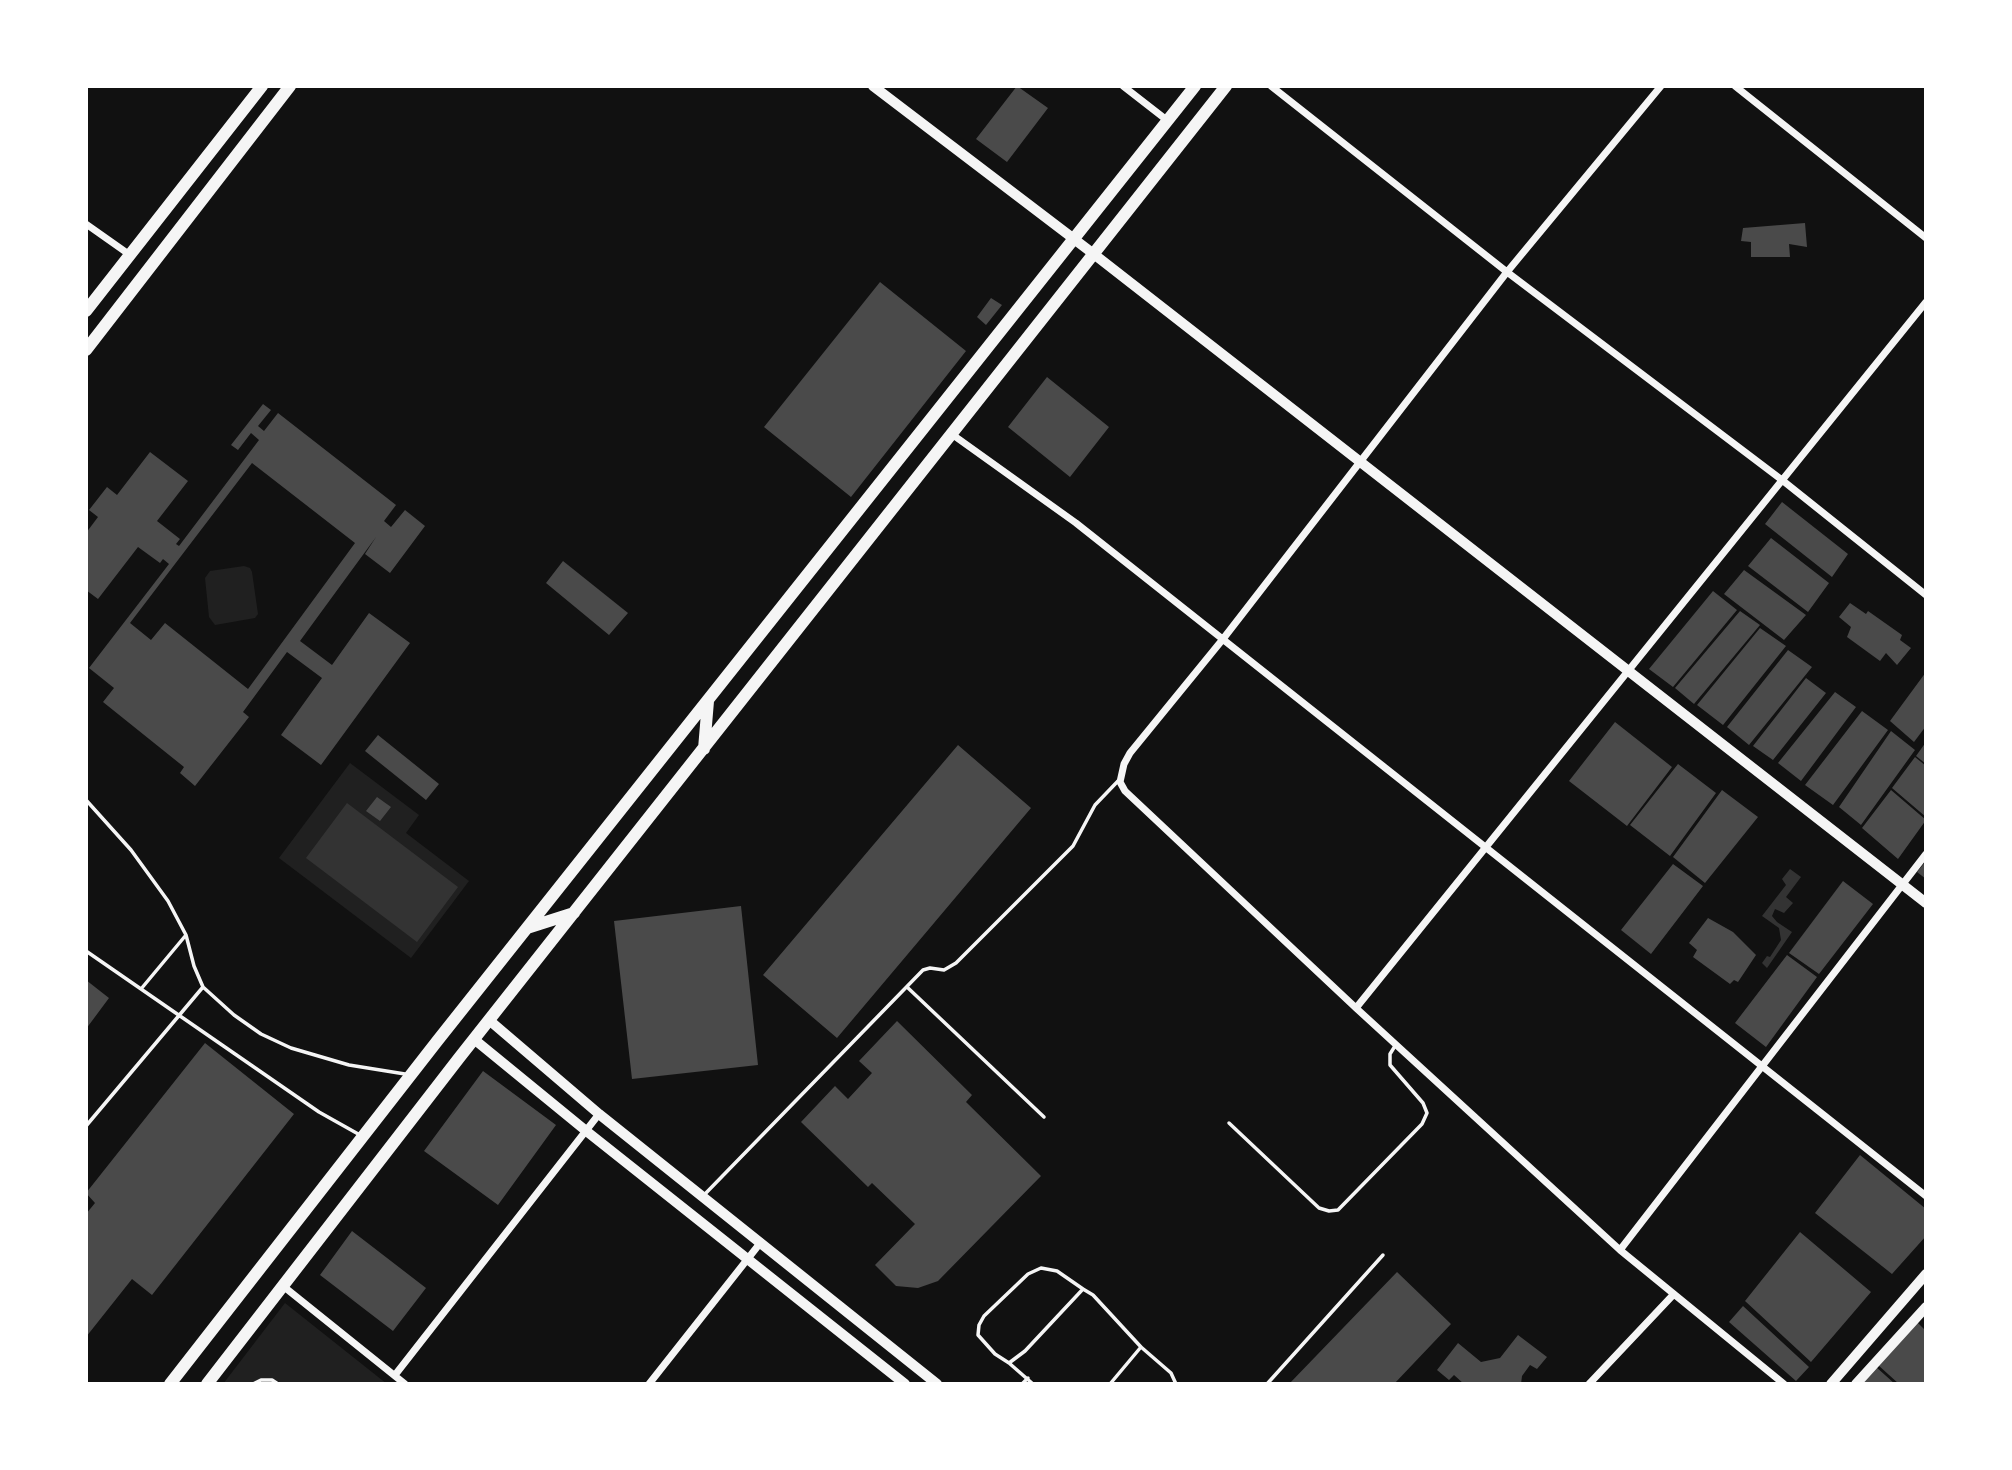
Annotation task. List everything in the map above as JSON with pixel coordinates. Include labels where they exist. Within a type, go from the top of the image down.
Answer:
[{"type":"main road","points":[[86,311],[262,86]]},
{"type":"main road","points":[[86,350],[290,86]]},
{"type":"main road","points":[[170,1384],[526,928],[1195,86]]},
{"type":"main road","points":[[207,1384],[489,1020],[1226,86]]},
{"type":"main road","points":[[879,88],[1926,903]]},
{"type":"main road","points":[[704,750],[708,701]]},
{"type":"main road","points":[[526,928],[574,913]]},
{"type":"street","points":[[1123,86],[1168,121]]},
{"type":"street","points":[[1271,86],[1507,272],[1782,480],[1926,595]]},
{"type":"street","points":[[1661,86],[1507,272],[1223,639],[1130,753],[1120,779],[1125,792],[1620,1251],[1784,1384]]},
{"type":"street","points":[[1735,86],[1926,238]]},
{"type":"street","points":[[86,224],[130,255]]},
{"type":"street","points":[[1356,1008],[1926,302]]},
{"type":"street","points":[[953,435],[1076,523],[1926,1196]]},
{"type":"street","points":[[1620,1251],[1926,854]]},
{"type":"street","points":[[489,1020],[598,1114],[761,1242],[931,1382]]},
{"type":"street","points":[[475,1040],[905,1384]]},
{"type":"street","points":[[395,1375],[598,1114]]},
{"type":"street","points":[[649,1384],[761,1242]]},
{"type":"street","points":[[1831,1384],[1926,1274]]},
{"type":"street","points":[[283,1286],[405,1384]]},
{"type":"street","points":[[1589,1384],[1673,1296]]},
{"type":"street","points":[[1856,1384],[1926,1307]]},
{"type":"lane","points":[[703,1196],[923,970],[944,970],[956,963],[1073,846],[1095,805],[1120,779]]},
{"type":"lane","points":[[86,800],[131,850],[168,901],[186,934],[194,966],[204,987],[234,1015],[252,1028],[291,1048],[349,1065],[411,1075]]},
{"type":"lane","points":[[141,989],[186,934]]},
{"type":"lane","points":[[86,951],[319,1112],[363,1136]]},
{"type":"lane","points":[[86,1126],[204,987]]},
{"type":"lane","points":[[907,987],[1044,1117]]},
{"type":"lane","points":[[1229,1123],[1319,1208],[1338,1210],[1422,1124],[1427,1113],[1423,1103],[1390,1065],[1390,1054],[1396,1045]]},
{"type":"lane","points":[[1267,1384],[1383,1255]]},
{"type":"lane","points":[[1033,1384],[1028,1377],[995,1354],[978,1335],[984,1316],[1027,1274],[1041,1268],[1057,1271],[1093,1295],[1142,1347],[1171,1373],[1176,1384]]},
{"type":"lane","points":[[1009,1363],[1025,1351],[1083,1289]]},
{"type":"lane","points":[[1110,1384],[1142,1347]]},
{"type":"lane","points":[[1022,1384],[1028,1377]]},
{"type":"lane","points":[[253,1384],[261,1380],[272,1380],[278,1384]]},
{"type":"shaded area","points":[[244,566],[252,572],[258,614],[255,618],[215,625],[209,617],[205,578],[210,571]]},
{"type":"shaded area","points":[[350,763],[419,815],[406,833],[469,881],[411,958],[279,858]]},
{"type":"shaded area","points":[[347,803],[458,887],[417,942],[306,858]]},
{"type":"shaded area","points":[[1790,869],[1801,877],[1786,897],[1793,903],[1784,913],[1775,909],[1772,916],[1792,932],[1767,968],[1762,963],[1767,956],[1770,957],[1781,940],[1779,928],[1762,916],[1786,885],[1782,879]]},
{"type":"shaded area","points":[[285,1303],[387,1384],[223,1384]]},
{"type":"building","points":[[1017,86],[1048,108],[1007,162],[976,139]]},
{"type":"building","points":[[1805,223],[1807,247],[1789,244],[1790,257],[1751,257],[1751,242],[1741,241],[1743,228]]},
{"type":"building","points":[[880,282],[966,351],[851,497],[764,427]]},
{"type":"building","points":[[991,298],[1002,305],[986,325],[977,317]]},
{"type":"building","points":[[1047,377],[1109,427],[1070,477],[1008,427]]},
{"type":"building","points":[[263,404],[271,410],[258,426],[264,431],[278,413],[396,505],[384,521],[391,527],[405,510],[425,526],[390,573],[365,554],[376,537],[300,641],[332,665],[369,613],[410,643],[321,765],[281,735],[322,678],[287,652],[243,712],[249,717],[195,786],[180,773],[184,767],[103,702],[114,688],[89,668],[169,564],[163,559],[160,563],[138,547],[98,599],[86,590],[86,533],[98,517],[89,510],[107,487],[117,495],[150,452],[188,481],[157,521],[180,539],[176,544],[179,546],[259,440],[251,433],[238,450],[231,445]],"holes":[[[252,463],[355,543],[248,689],[165,623],[151,640],[130,623]]]},
{"type":"building","points":[[1782,502],[1848,554],[1832,577],[1765,524]]},
{"type":"building","points":[[1771,538],[1829,583],[1808,612],[1748,566]]},
{"type":"building","points":[[563,561],[628,613],[609,635],[546,583]]},
{"type":"building","points":[[1744,570],[1806,615],[1784,640],[1724,594]]},
{"type":"building","points":[[1713,591],[1737,610],[1673,687],[1649,669]]},
{"type":"building","points":[[1850,603],[1866,614],[1868,611],[1902,635],[1900,640],[1911,648],[1897,665],[1886,653],[1880,661],[1847,637],[1851,627],[1839,617]]},
{"type":"building","points":[[1740,611],[1760,625],[1694,704],[1675,688]]},
{"type":"building","points":[[1760,628],[1786,646],[1723,725],[1697,705]]},
{"type":"building","points":[[1788,650],[1812,667],[1749,745],[1727,727]]},
{"type":"building","points":[[1926,672],[1926,726],[1914,742],[1890,721]]},
{"type":"building","points":[[1806,678],[1826,693],[1773,760],[1753,746]]},
{"type":"building","points":[[1835,692],[1856,707],[1801,781],[1778,763]]},
{"type":"building","points":[[1862,711],[1888,730],[1833,805],[1805,785]]},
{"type":"building","points":[[1615,722],[1672,767],[1627,826],[1569,781]]},
{"type":"building","points":[[1891,731],[1915,750],[1861,825],[1839,807]]},
{"type":"building","points":[[378,735],[439,784],[426,800],[365,751]]},
{"type":"building","points":[[1926,742],[1926,764],[1916,756]]},
{"type":"building","points":[[958,745],[1031,808],[837,1038],[763,975]]},
{"type":"building","points":[[1915,757],[1926,766],[1926,817],[1892,788]]},
{"type":"building","points":[[1678,764],[1716,793],[1670,856],[1630,825]]},
{"type":"building","points":[[1722,790],[1758,817],[1705,883],[1673,857]]},
{"type":"building","points":[[1891,790],[1926,820],[1898,859],[1862,828]]},
{"type":"building","points":[[377,797],[391,807],[380,821],[366,811]]},
{"type":"building","points":[[1926,861],[1926,879],[1917,872]]},
{"type":"building","points":[[1673,864],[1703,886],[1651,954],[1621,930]]},
{"type":"building","points":[[1843,881],[1873,904],[1819,974],[1789,953]]},
{"type":"building","points":[[741,906],[758,1065],[632,1079],[614,921]]},
{"type":"building","points":[[1708,918],[1733,932],[1756,955],[1738,982],[1734,980],[1730,984],[1693,957],[1697,950],[1689,943]]},
{"type":"building","points":[[1787,955],[1817,977],[1766,1047],[1735,1023]]},
{"type":"building","points":[[86,980],[109,998],[86,1029]]},
{"type":"building","points":[[897,1021],[972,1095],[966,1102],[1041,1176],[938,1281],[918,1288],[896,1286],[875,1265],[915,1224],[872,1183],[868,1187],[801,1122],[835,1086],[848,1099],[872,1073],[859,1061]]},
{"type":"building","points":[[205,1043],[294,1114],[152,1295],[132,1279],[86,1337],[86,1214],[95,1203],[86,1193]]},
{"type":"building","points":[[483,1071],[556,1125],[498,1205],[424,1151]]},
{"type":"building","points":[[1860,1155],[1926,1209],[1926,1236],[1892,1274],[1815,1213]]},
{"type":"building","points":[[352,1231],[426,1288],[393,1331],[320,1275]]},
{"type":"building","points":[[1800,1232],[1871,1292],[1811,1362],[1745,1301]]},
{"type":"building","points":[[1397,1272],[1451,1324],[1394,1384],[1289,1384]]},
{"type":"building","points":[[1743,1306],[1809,1367],[1796,1381],[1729,1322]]},
{"type":"building","points":[[1917,1322],[1926,1331],[1926,1384],[1899,1384],[1878,1365]]},
{"type":"building","points":[[1518,1335],[1547,1357],[1537,1369],[1530,1365],[1522,1376],[1521,1384],[1464,1384],[1454,1375],[1449,1380],[1437,1370],[1458,1343],[1481,1362],[1500,1358]]},
{"type":"building","points":[[1875,1366],[1895,1384],[1859,1384]]}]
